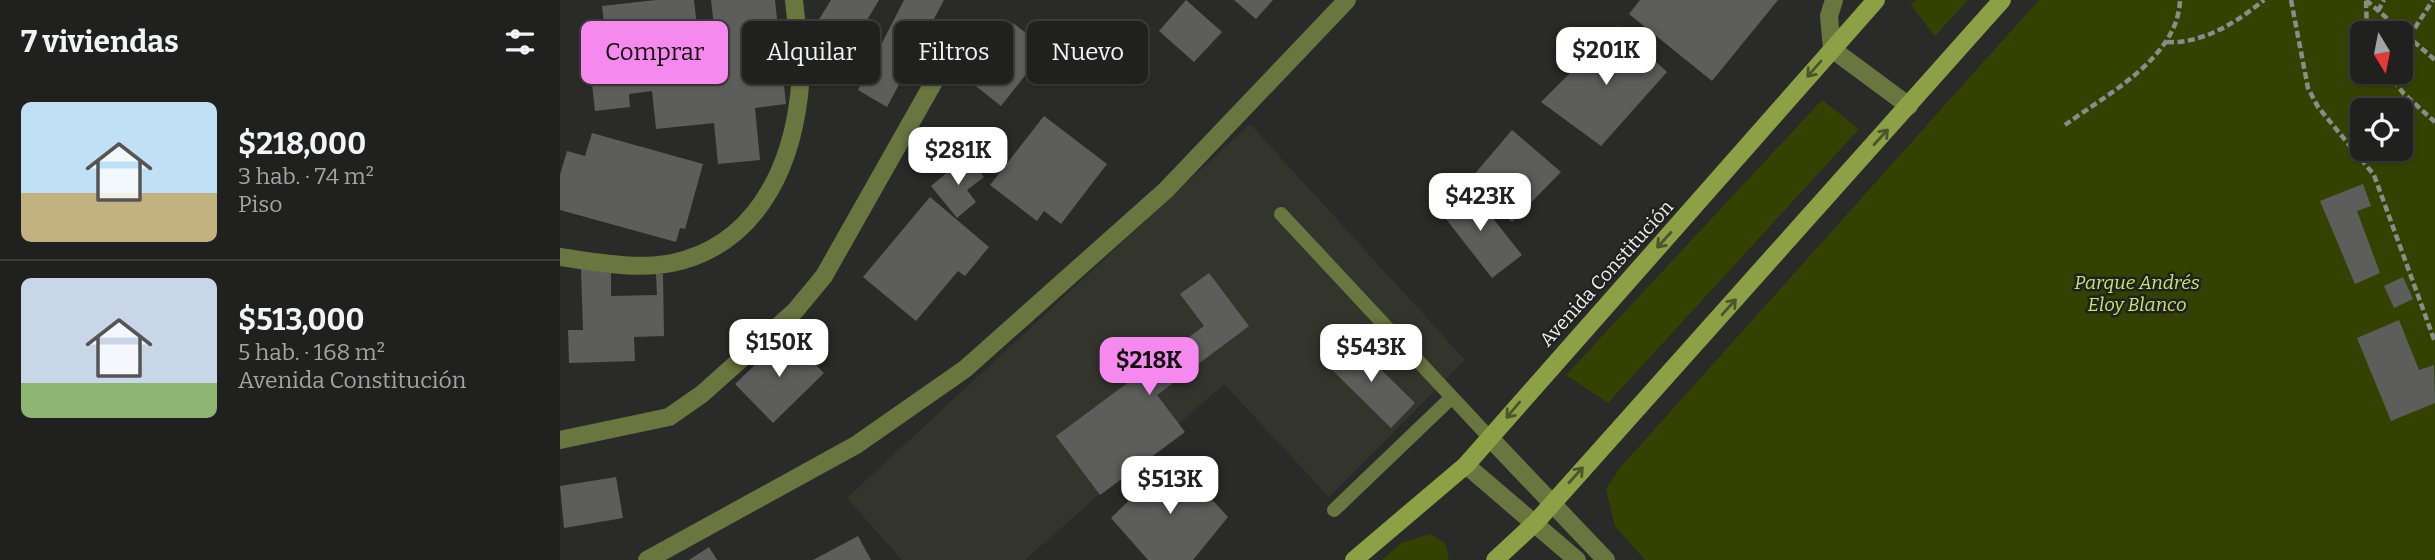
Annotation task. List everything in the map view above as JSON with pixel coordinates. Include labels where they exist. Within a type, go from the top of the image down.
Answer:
[{"type":"main road","name":"Avenida Constitución","points":[[1354,560],[1466,465],[1876,0]]},
{"type":"main road","points":[[1500,558],[1536,522],[2002,0]]},
{"type":"street","points":[[560,257],[624,265],[671,263],[715,249],[755,216],[779,176],[799,94],[794,0]]},
{"type":"street","points":[[647,560],[856,445],[965,369],[1166,190],[1347,0]]},
{"type":"street","points":[[1834,0],[1829,16],[1832,49],[1909,106]]},
{"type":"street","points":[[560,440],[669,417],[702,394],[795,311],[824,276],[933,84]]},
{"type":"street","points":[[1490,438],[1606,560]]},
{"type":"street","points":[[1466,465],[1536,522],[1577,560]]},
{"type":"lane","points":[[1281,215],[1490,438]]},
{"type":"lane","points":[[1334,510],[1451,398]]},
{"type":"path","points":[[2065,125],[2149,62],[2167,43],[2175,27],[2180,0]]},
{"type":"path","points":[[2167,43],[2183,42],[2207,35],[2264,0]]},
{"type":"path","points":[[2291,0],[2308,89],[2318,107],[2374,175],[2435,342]]},
{"type":"path","points":[[2366,0],[2390,21]]},
{"type":"path","points":[[2366,0],[2367,21]]},
{"type":"path","points":[[2378,11],[2384,0]]},
{"type":"path","points":[[2413,31],[2433,0]]},
{"type":"path","points":[[2413,41],[2435,60]]},
{"type":"path","points":[[2396,84],[2435,122]]},
{"type":"shaded area","points":[[1250,124],[1465,360],[1329,497],[1224,384],[1025,560],[902,560],[847,498]]},
{"type":"green space","points":[[1916,0],[1968,0],[1935,36],[1911,5]]},
{"type":"green space","name":"Parque Andrés Eloy Blanco","points":[[2039,0],[2435,0],[2435,560],[1645,560],[1615,526],[1606,489],[1619,469]]},
{"type":"green space","points":[[1822,100],[1859,129],[1608,403],[1566,375]]},
{"type":"green space","points":[[1430,534],[1445,543],[1449,560],[1382,560],[1401,543]]},
{"type":"building","points":[[656,0],[694,0],[696,21],[604,21],[602,6]]},
{"type":"building","points":[[711,0],[775,0],[777,21],[742,21],[742,84],[784,84],[786,104],[755,108],[760,160],[718,164],[714,123],[656,129],[652,91],[629,94],[630,107],[595,111],[592,84],[728,84],[728,21],[713,21]]},
{"type":"building","points":[[831,0],[879,0],[866,21],[818,21]]},
{"type":"building","points":[[904,0],[944,0],[933,21],[894,21],[894,84],[899,84],[887,107],[858,90],[861,84],[880,84],[880,47]]},
{"type":"building","points":[[1186,0],[1222,32],[1194,62],[1159,31]]},
{"type":"building","points":[[1234,0],[1273,0],[1256,19]]},
{"type":"building","points":[[1640,0],[1778,0],[1712,81],[1629,14]]},
{"type":"building","points":[[1013,23],[1027,34],[1027,73],[1001,106],[973,84],[1013,84]]},
{"type":"building","points":[[1617,26],[1667,72],[1601,146],[1541,102]]},
{"type":"building","points":[[1044,116],[1107,164],[1061,224],[1044,211],[1037,221],[990,185]]},
{"type":"building","points":[[1512,130],[1561,172],[1512,222],[1467,183]]},
{"type":"building","points":[[592,133],[703,164],[685,229],[680,228],[676,242],[560,210],[560,175],[567,151],[585,156]]},
{"type":"building","points":[[967,156],[984,177],[967,190],[976,202],[957,218],[931,186]]},
{"type":"building","points":[[2363,184],[2371,206],[2357,211],[2380,273],[2355,284],[2320,201]]},
{"type":"building","points":[[1468,187],[1522,255],[1492,278],[1439,210]]},
{"type":"building","points":[[930,197],[989,247],[965,276],[958,271],[916,321],[863,277]]},
{"type":"building","points":[[611,268],[611,296],[657,295],[656,274],[663,274],[664,336],[634,337],[635,361],[569,363],[568,330],[583,330],[581,269]]},
{"type":"building","points":[[1209,273],[1249,326],[1157,395],[1185,432],[1100,495],[1056,436],[1204,326],[1180,294]]},
{"type":"building","points":[[2403,277],[2413,299],[2394,308],[2384,286]]},
{"type":"building","points":[[2399,320],[2419,370],[2434,365],[2435,403],[2391,421],[2357,338]]},
{"type":"building","points":[[786,335],[824,373],[773,423],[735,384]]},
{"type":"building","points":[[1351,340],[1415,403],[1391,428],[1326,364]]},
{"type":"building","points":[[1173,457],[1228,517],[1193,560],[1148,560],[1111,518]]},
{"type":"building","points":[[616,477],[623,518],[564,528],[560,486]]},
{"type":"building","points":[[858,536],[871,560],[813,560]]},
{"type":"building","points":[[709,547],[717,560],[689,560]]}]
